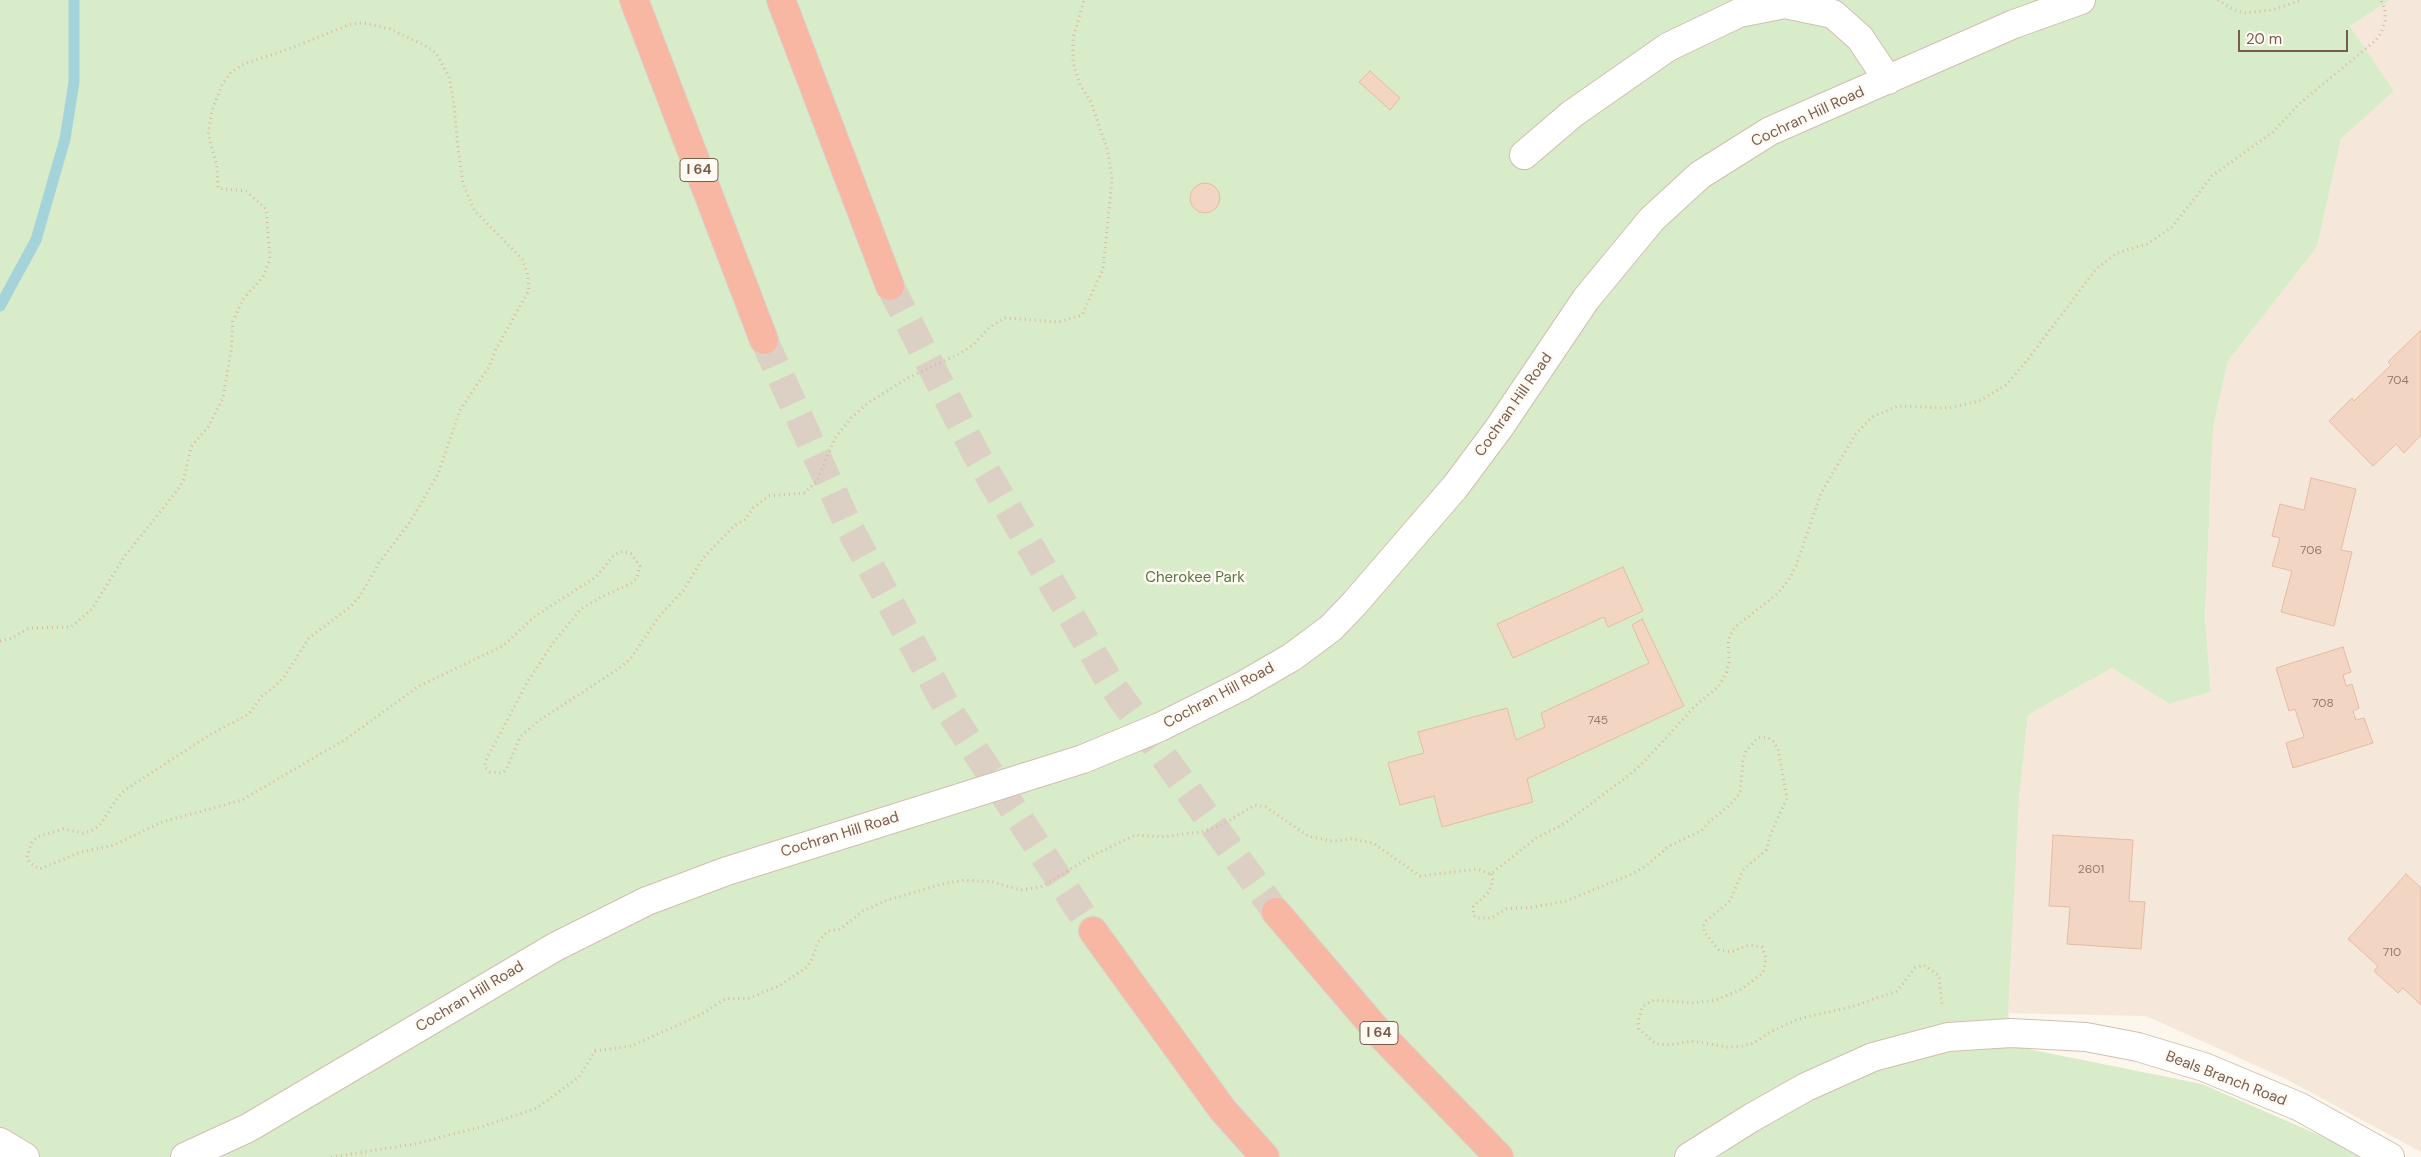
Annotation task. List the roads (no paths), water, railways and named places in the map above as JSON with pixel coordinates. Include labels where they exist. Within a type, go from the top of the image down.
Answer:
[{"type":"highway","name":"I 64","points":[[634,0],[764,340]]},
{"type":"highway","points":[[781,0],[890,286]]},
{"type":"highway","name":"I 64","points":[[1276,912],[1381,1036],[1494,1153]]},
{"type":"highway","points":[[1093,932],[1222,1109],[1265,1157]]},
{"type":"street","name":"Cochran Hill Road","points":[[185,1157],[248,1128],[555,947],[647,901],[727,871],[1083,759],[1160,727],[1242,686],[1292,657],[1331,628],[1455,486],[1499,428],[1586,299],[1652,219],[1700,175],[1770,131],[2014,24],[2081,0]]},
{"type":"street","points":[[1524,155],[1572,114],[1668,47],[1739,13],[1785,4],[1833,14],[1860,38],[1888,80]]},
{"type":"street","name":"Beals Branch Road","points":[[1690,1157],[1751,1118],[1806,1087],[1873,1057],[1948,1037],[2011,1033],[2086,1037],[2138,1047],[2204,1067],[2300,1107],[2390,1157]]},
{"type":"street","points":[[0,1142],[25,1157]]},
{"type":"waterway","points":[[0,306],[36,240],[65,139],[74,82],[74,0]]},
{"type":"tunnel","points":[[890,286],[976,454],[1111,684],[1276,912]]},
{"type":"tunnel","points":[[764,340],[850,529],[948,709],[1093,931]]},
{"type":"park label","name":"Cherokee Park","points":[[1195,578]]}]
